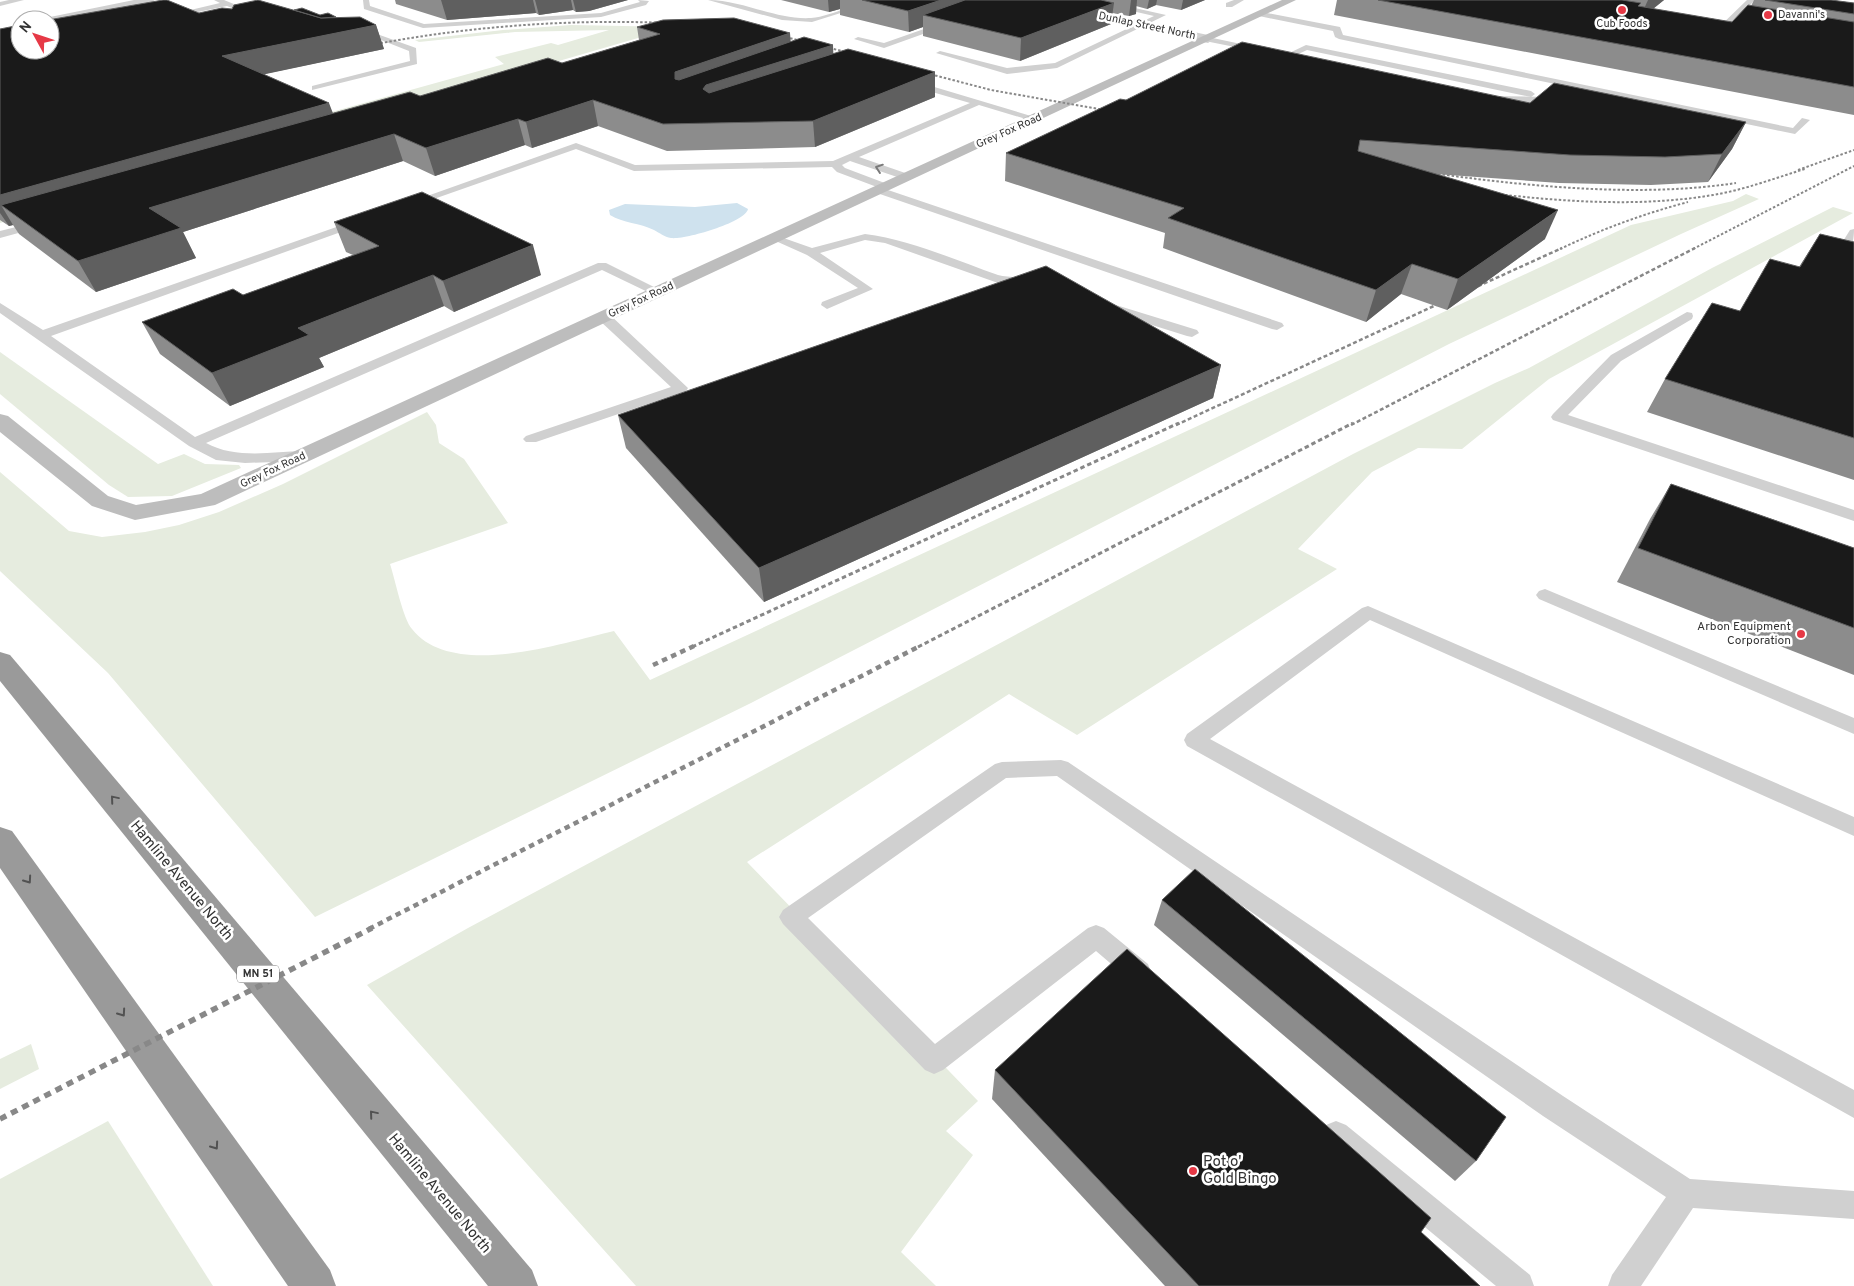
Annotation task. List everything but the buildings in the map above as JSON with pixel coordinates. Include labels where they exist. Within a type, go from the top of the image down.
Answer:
[{"type":"highway","name":"Hamline Avenue North","points":[[0,662],[516,1286]]},
{"type":"highway","points":[[0,841],[314,1286]]},
{"type":"street","points":[[60,18],[150,0]]},
{"type":"street","name":"Dunlap Street North","points":[[1027,0],[1208,39]]},
{"type":"street","name":"Grey Fox Road","points":[[0,420],[100,501],[135,513],[207,500],[1291,0]]},
{"type":"lane","points":[[0,4],[20,0]]},
{"type":"lane","points":[[218,0],[262,17]]},
{"type":"lane","points":[[366,0],[367,7],[423,26],[601,15],[645,1],[642,0]]},
{"type":"lane","points":[[712,0],[782,18],[812,20],[878,0]]},
{"type":"lane","points":[[940,53],[1008,71],[1057,65],[1162,15],[1088,0]]},
{"type":"lane","points":[[1229,5],[1240,0]]},
{"type":"lane","points":[[157,19],[228,4]]},
{"type":"lane","points":[[1701,34],[1717,33],[1744,7],[1752,4]]},
{"type":"lane","points":[[196,10],[213,17]]},
{"type":"lane","points":[[1262,14],[1337,29],[1339,37],[1795,131],[1805,120]]},
{"type":"lane","points":[[858,39],[884,46],[956,21]]},
{"type":"lane","points":[[1728,22],[1738,24]]},
{"type":"lane","points":[[315,88],[414,62],[413,50],[392,41],[377,36],[349,37]]},
{"type":"lane","points":[[1208,39],[1306,60]]},
{"type":"lane","points":[[1278,54],[1306,47],[1514,89],[1574,104]]},
{"type":"lane","points":[[898,79],[1036,119]]},
{"type":"lane","points":[[1481,97],[1501,101],[1547,98]]},
{"type":"lane","points":[[397,209],[576,146],[634,168],[835,164],[979,102]]},
{"type":"lane","points":[[1658,113],[1672,105]]},
{"type":"lane","points":[[851,158],[907,177]]},
{"type":"lane","points":[[835,164],[841,170],[882,188],[1277,326]]},
{"type":"lane","points":[[41,335],[370,218]]},
{"type":"lane","points":[[0,235],[48,221]]},
{"type":"lane","points":[[1838,259],[1854,232]]},
{"type":"lane","points":[[775,238],[810,252],[867,289],[827,305]]},
{"type":"lane","points":[[810,252],[856,239],[878,238],[1002,280],[1037,286]]},
{"type":"lane","points":[[194,444],[602,266],[658,292]]},
{"type":"lane","points":[[1092,301],[1192,333]]},
{"type":"lane","points":[[0,307],[194,444],[216,455],[245,458],[304,456]]},
{"type":"lane","points":[[1687,316],[1616,358],[1558,417],[1854,516]]},
{"type":"lane","points":[[531,439],[681,388],[604,317]]},
{"type":"lane","points":[[1544,594],[1854,726]]},
{"type":"lane","points":[[1854,826],[1368,612],[1194,740],[1854,1105]]},
{"type":"lane","points":[[1158,987],[1096,936],[934,1061],[791,917],[1002,770],[1061,768],[1553,1106],[1686,1193],[1854,1205]]},
{"type":"lane","points":[[1319,1121],[1519,1286]]},
{"type":"lane","points":[[1623,1286],[1686,1193]]},
{"type":"shaded area","points":[[571,25],[676,27],[0,223],[0,204],[504,64],[495,57],[551,43],[558,45],[609,30],[515,32],[419,42],[415,40],[503,30]]},
{"type":"shaded area","points":[[1746,194],[1759,199],[1449,344],[751,703],[315,917],[108,673],[0,571],[0,472],[69,531],[102,537],[145,532],[179,525],[219,512],[283,484],[427,412],[436,425],[439,443],[464,459],[508,523],[390,564],[402,608],[412,629],[430,644],[453,653],[480,655],[508,654],[538,649],[614,631],[650,680],[1631,225],[1733,201]]},
{"type":"shaded area","points":[[1833,207],[1853,213],[1549,379],[1462,449],[1418,448],[1372,472],[1298,549],[1337,569],[1077,735],[1009,694],[747,862],[978,1101],[946,1131],[973,1155],[901,1252],[936,1286],[636,1286],[367,985],[468,928],[1353,454],[1529,368],[1712,268]]},
{"type":"shaded area","points":[[0,352],[158,464],[184,454],[205,464],[239,465],[241,468],[172,496],[128,497],[109,485],[0,394]]},
{"type":"shaded area","points":[[31,1044],[39,1069],[0,1089],[0,1059]]},
{"type":"shaded area","points":[[108,1121],[213,1286],[0,1286],[0,1179]]},
{"type":"water","points":[[737,203],[748,209],[745,214],[737,219],[714,229],[678,238],[664,236],[649,228],[615,218],[610,215],[609,210],[625,204],[695,207]]},
{"type":"railway","points":[[376,44],[485,28],[521,25],[594,22],[668,23]]},
{"type":"railway","points":[[777,35],[854,54]]},
{"type":"railway","points":[[922,72],[991,90],[1110,111]]},
{"type":"railway","points":[[1798,170],[1854,150]]},
{"type":"railway","points":[[1693,249],[1854,166]]},
{"type":"railway","points":[[1496,194],[1605,202],[1686,199],[1725,193],[1805,169]]},
{"type":"railway","points":[[1425,172],[1540,186],[1621,190],[1660,190],[1736,183]]},
{"type":"railway","points":[[1560,249],[1623,222],[1688,202]]},
{"type":"railway","points":[[1472,289],[1562,248]]},
{"type":"railway","points":[[1351,425],[1695,248]]},
{"type":"railway","points":[[1176,425],[1447,300]]},
{"type":"railway","points":[[692,647],[1179,423]]},
{"type":"railway","points":[[918,647],[1353,423]]},
{"type":"railway","points":[[653,665],[694,646]]},
{"type":"railway","points":[[369,929],[920,646]]},
{"type":"railway","points":[[0,1119],[372,928]]},
{"type":"place","name":"Cub Foods","points":[[1622,10]]},
{"type":"place","name":"Davanni's","points":[[1768,15]]},
{"type":"place","name":"Arbon Equipment Corporation","points":[[1801,634]]},
{"type":"place","name":"Pot o' Gold Bingo","points":[[1193,1171]]}]
